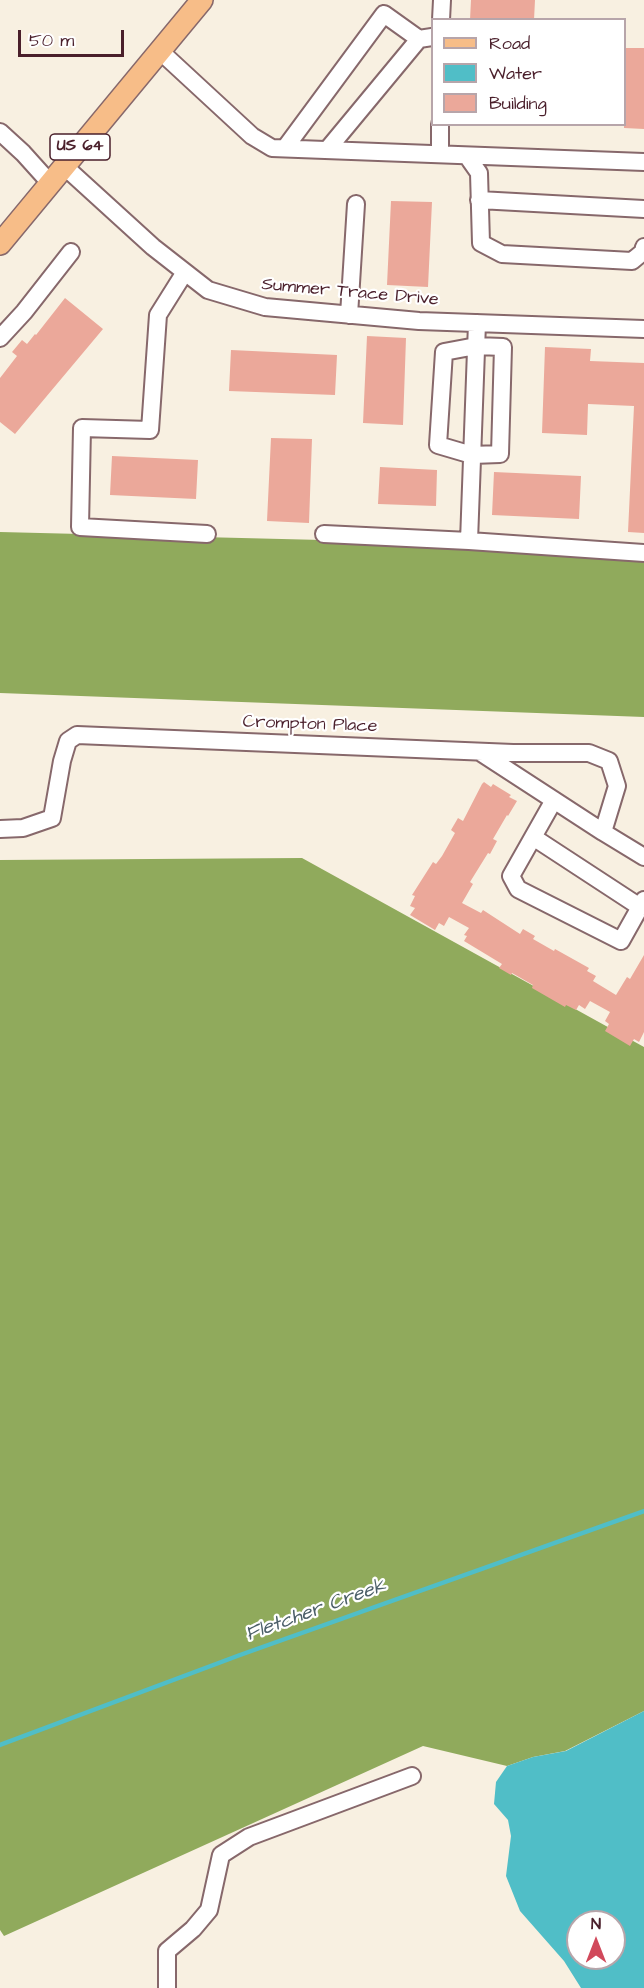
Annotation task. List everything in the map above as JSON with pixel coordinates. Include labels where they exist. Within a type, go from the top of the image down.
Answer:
[{"type":"main road","name":"US 64","points":[[0,244],[202,0]]},
{"type":"street","points":[[441,18],[442,0]]},
{"type":"street","points":[[285,148],[384,14],[426,38],[327,150]]},
{"type":"street","points":[[159,51],[252,136],[272,148],[644,162]]},
{"type":"street","points":[[440,126],[440,154]]},
{"type":"street","points":[[0,132],[50,183]]},
{"type":"street","points":[[467,156],[479,173],[481,243],[502,254],[632,261],[643,252],[644,247]]},
{"type":"street","name":"Summer Trace Drive","points":[[64,166],[153,247],[208,290],[265,308],[419,321],[644,330]]},
{"type":"street","points":[[479,200],[644,209]]},
{"type":"street","points":[[349,315],[356,204]]},
{"type":"street","points":[[0,338],[24,312],[71,252]]},
{"type":"street","points":[[185,272],[158,315],[150,430],[82,428],[80,528],[207,534]]},
{"type":"street","points":[[469,542],[477,323]]},
{"type":"street","points":[[476,346],[503,347],[500,454],[472,455],[438,445],[444,352],[476,346]]},
{"type":"street","points":[[324,534],[644,553]]},
{"type":"street","name":"Crompton Place","points":[[0,829],[23,828],[52,818],[62,761],[68,741],[77,735],[479,752],[589,753],[609,761],[617,786],[603,832]]},
{"type":"street","points":[[479,752],[644,857]]},
{"type":"street","points":[[533,837],[642,904],[621,942],[518,889],[511,876],[533,837],[554,801]]},
{"type":"street","points":[[167,1988],[167,1951],[193,1929],[209,1910],[222,1855],[249,1837],[412,1776]]},
{"type":"green space","points":[[0,532],[644,548],[644,717],[0,693]]},
{"type":"green space","points":[[302,858],[644,1047],[644,1711],[565,1751],[533,1757],[507,1766],[423,1746],[4,1936],[0,1930],[0,860]]},
{"type":"water","points":[[644,1711],[644,1988],[581,1988],[570,1970],[626,1970],[626,1910],[566,1910],[566,1964],[520,1911],[506,1876],[511,1836],[508,1820],[494,1804],[496,1782],[507,1766],[533,1757],[566,1751]]},
{"type":"building","points":[[471,0],[535,0],[534,18],[470,18]]},
{"type":"building","points":[[626,48],[644,48],[644,129],[624,128],[626,126]]},
{"type":"building","points":[[391,201],[432,202],[428,287],[387,285]]},
{"type":"building","points":[[65,298],[103,329],[15,434],[0,422],[0,378],[17,356],[12,352],[22,340],[27,344],[36,335]]},
{"type":"building","points":[[367,336],[406,338],[403,425],[363,423]]},
{"type":"building","points":[[545,347],[591,349],[590,361],[644,363],[644,533],[628,532],[634,406],[588,404],[587,435],[542,433]]},
{"type":"building","points":[[231,350],[337,355],[335,395],[229,391]]},
{"type":"building","points":[[271,438],[312,439],[309,523],[267,521]]},
{"type":"building","points":[[112,456],[198,460],[196,499],[110,495]]},
{"type":"building","points":[[380,467],[437,470],[436,506],[378,504]]},
{"type":"building","points":[[494,472],[581,476],[579,519],[492,515]]},
{"type":"building","points":[[484,782],[491,787],[493,784],[517,801],[493,839],[497,841],[470,882],[473,884],[462,903],[481,913],[483,910],[520,934],[523,929],[535,936],[533,939],[589,968],[587,971],[596,976],[593,981],[616,995],[627,977],[630,979],[644,955],[644,1032],[639,1042],[634,1039],[630,1046],[605,1031],[609,1024],[605,1021],[610,1012],[590,1001],[585,1009],[579,1005],[576,1010],[566,1005],[565,1007],[532,988],[533,985],[499,968],[502,964],[464,941],[467,936],[464,935],[469,928],[449,917],[444,926],[439,923],[435,930],[410,915],[415,908],[410,906],[415,896],[412,895],[433,862],[436,864],[442,856],[455,833],[451,830],[458,818],[463,821]]},
{"type":"waterway","name":"Fletcher Creek","points":[[0,1745],[240,1655],[644,1511]]}]
